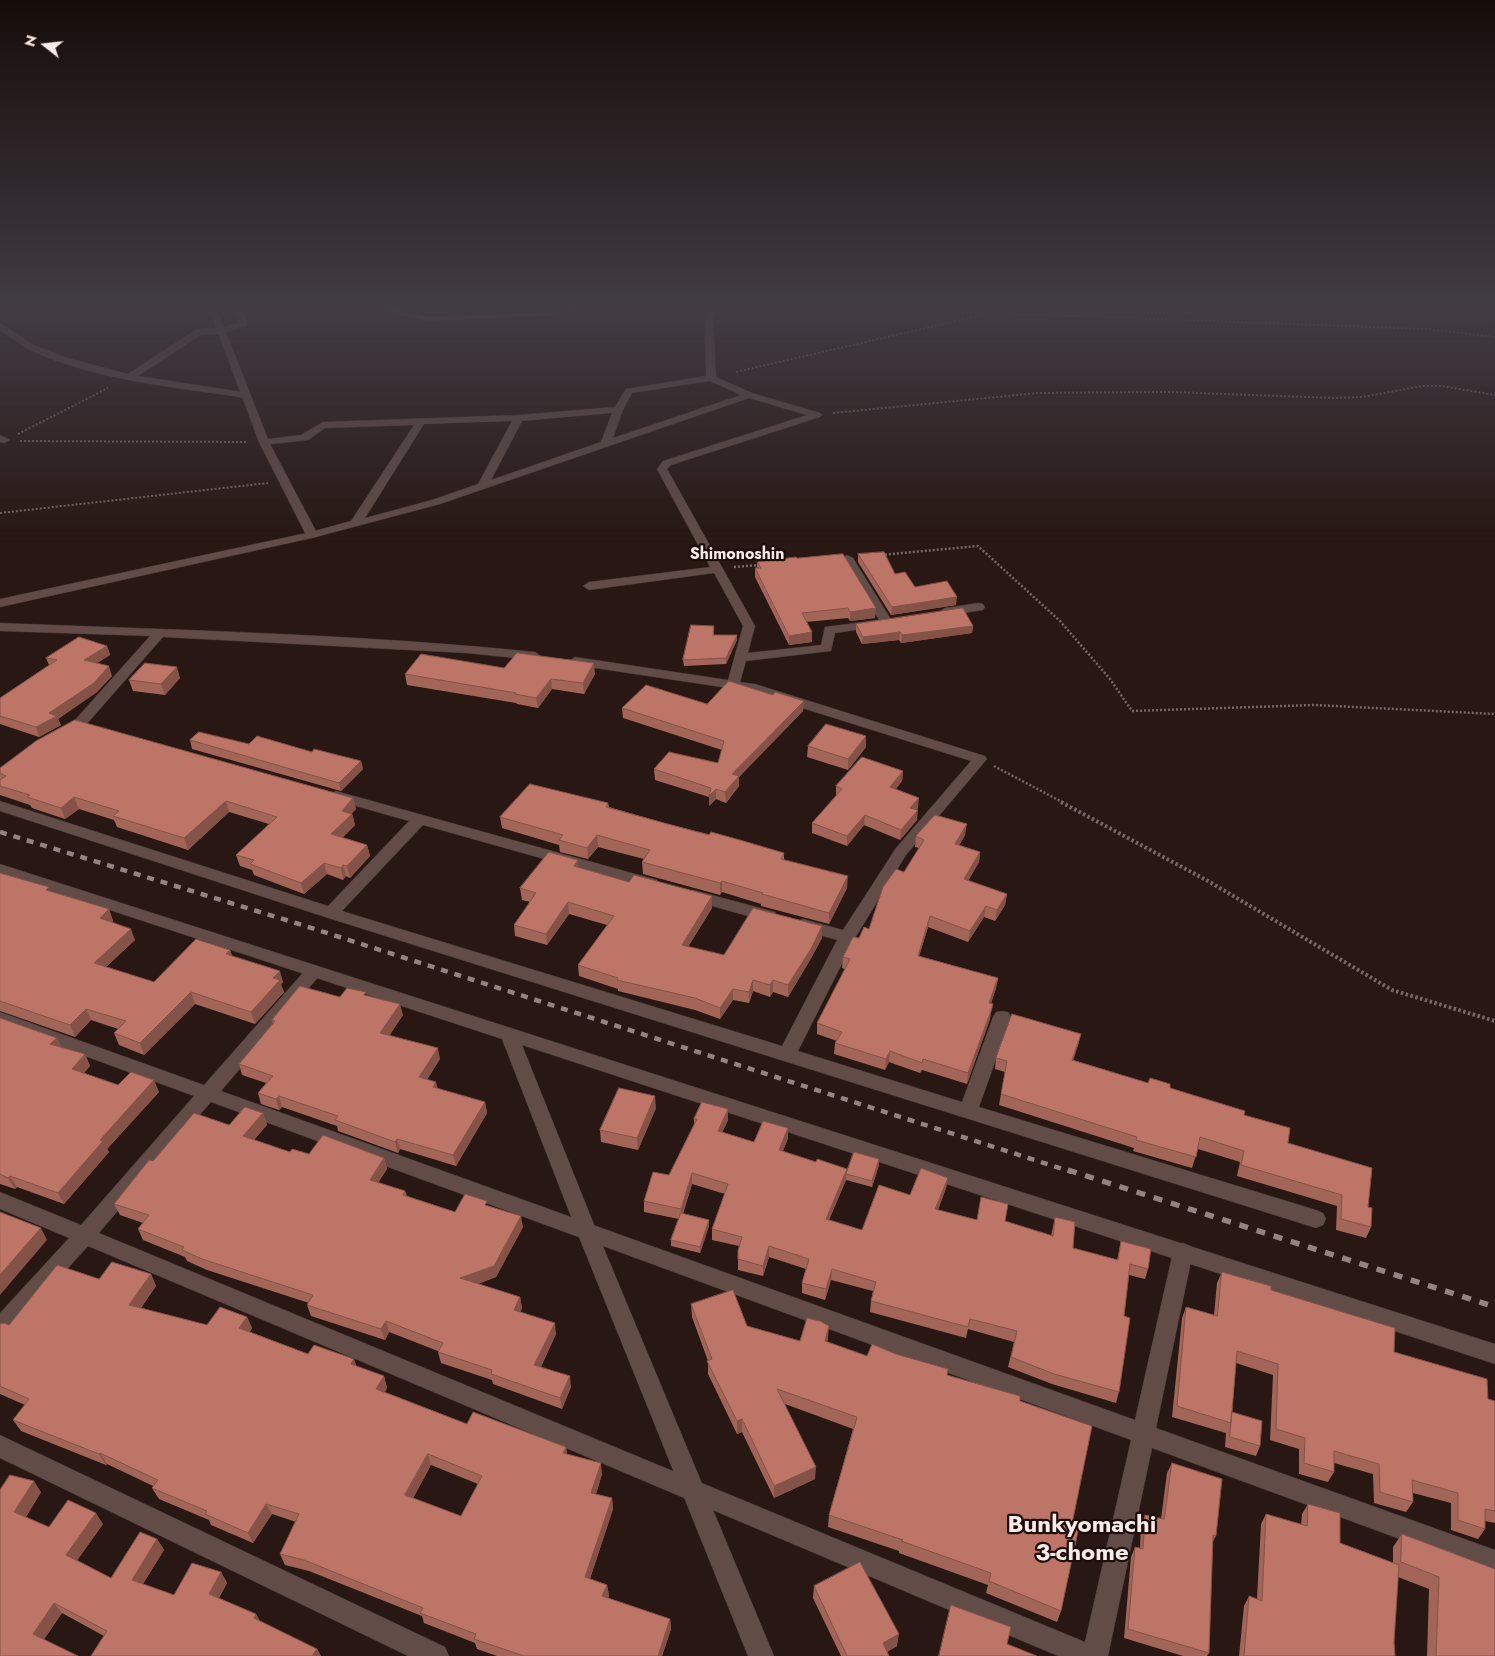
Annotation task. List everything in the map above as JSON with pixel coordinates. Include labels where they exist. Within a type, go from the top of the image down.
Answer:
[{"type":"street","points":[[205,388],[246,395]]},
{"type":"street","points":[[243,388],[264,442],[312,535]]},
{"type":"street","points":[[606,445],[618,410],[629,391],[646,388]]},
{"type":"street","points":[[734,388],[749,395],[817,415]]},
{"type":"street","points":[[0,603],[312,535],[436,502],[749,395]]},
{"type":"street","points":[[264,442],[304,438],[323,425],[519,418],[618,410]]},
{"type":"street","points":[[733,684],[748,626],[662,469],[668,463],[817,415]]},
{"type":"street","points":[[482,487],[519,418]]},
{"type":"street","points":[[354,524],[420,423]]},
{"type":"street","points":[[741,658],[827,648],[829,630],[891,621],[848,558]]},
{"type":"street","points":[[588,586],[718,569]]},
{"type":"street","points":[[932,614],[979,607]]},
{"type":"street","points":[[0,627],[160,633],[466,649],[557,659],[750,687],[980,759],[901,852],[847,937],[787,1054]]},
{"type":"street","points":[[48,740],[80,722],[160,633]]},
{"type":"street","points":[[80,722],[99,728]]},
{"type":"street","points":[[325,793],[847,937]]},
{"type":"street","points":[[0,806],[331,913],[1316,1219]]},
{"type":"street","points":[[331,913],[419,820]]},
{"type":"street","points":[[0,869],[1495,1354]]},
{"type":"street","points":[[0,1328],[85,1235],[314,971]]},
{"type":"street","points":[[968,1111],[1002,1017]]},
{"type":"street","points":[[0,1018],[1495,1562]]},
{"type":"street","points":[[509,1035],[587,1232],[695,1491],[761,1656]]},
{"type":"street","points":[[0,1200],[1088,1656]]},
{"type":"street","points":[[1096,1656],[1183,1252]]},
{"type":"street","points":[[0,1446],[436,1656]]},
{"type":"path","points":[[2,439],[106,388]]},
{"type":"path","points":[[817,415],[1038,392],[1170,392],[1335,398],[1363,396],[1409,388]]},
{"type":"path","points":[[1455,388],[1495,395]]},
{"type":"path","points":[[2,439],[264,442]]},
{"type":"path","points":[[0,513],[284,481]]},
{"type":"path","points":[[848,558],[978,546],[1060,621],[1110,679],[1132,711],[1314,705],[1495,714]]},
{"type":"path","points":[[718,569],[768,564]]},
{"type":"path","points":[[980,759],[1208,881],[1392,990],[1495,1021]]},
{"type":"building","points":[[884,552],[895,574],[905,572],[915,587],[947,581],[957,597],[892,607],[858,554]]},
{"type":"building","points":[[843,554],[876,608],[850,612],[848,608],[802,613],[812,632],[789,636],[755,568],[761,568],[757,562]]},
{"type":"building","points":[[963,608],[973,626],[902,635],[900,632],[863,637],[856,624]]},
{"type":"building","points":[[691,625],[714,626],[713,635],[737,635],[726,658],[683,660]]},
{"type":"building","points":[[79,637],[107,646],[84,660],[109,666],[94,683],[49,713],[57,716],[36,727],[0,716],[0,698],[57,660],[46,658]]},
{"type":"building","points":[[517,653],[594,663],[583,683],[551,679],[536,698],[405,674],[421,654],[504,668]]},
{"type":"building","points":[[145,663],[177,667],[161,684],[129,680]]},
{"type":"building","points":[[729,681],[773,695],[775,692],[804,701],[732,774],[739,776],[725,792],[716,789],[709,796],[711,788],[654,769],[669,752],[718,763],[724,741],[622,708],[646,685],[707,704]]},
{"type":"building","points":[[75,720],[353,798],[342,811],[352,814],[331,834],[367,845],[347,866],[343,865],[341,868],[324,863],[301,883],[250,864],[254,860],[236,855],[277,817],[226,801],[184,838],[113,816],[119,811],[74,797],[61,808],[27,797],[30,795],[0,786],[0,780],[6,776],[0,773],[0,768],[36,741]]},
{"type":"building","points":[[826,724],[866,736],[848,759],[808,746]]},
{"type":"building","points":[[199,732],[249,744],[257,736],[312,752],[314,749],[361,761],[339,783],[190,740]]},
{"type":"building","points":[[862,757],[903,771],[890,787],[919,798],[910,808],[918,810],[901,830],[865,815],[847,836],[812,823],[842,789],[836,786]]},
{"type":"building","points":[[530,784],[608,803],[606,807],[709,835],[711,832],[740,840],[784,853],[781,859],[848,876],[829,913],[722,881],[720,883],[642,862],[650,850],[597,835],[587,848],[559,840],[563,835],[500,817]]},
{"type":"building","points":[[935,815],[967,824],[955,844],[980,852],[964,879],[1007,894],[997,910],[986,906],[970,931],[930,916],[918,956],[998,978],[989,1003],[993,1004],[992,1008],[968,1073],[923,1059],[922,1063],[890,1051],[886,1059],[835,1043],[842,1032],[817,1023],[850,959],[843,957],[853,937],[859,938],[864,927],[869,929],[883,887],[896,869],[904,872],[924,840],[916,836]]},
{"type":"building","points":[[549,852],[578,860],[574,866],[629,882],[634,875],[712,896],[682,945],[724,955],[753,908],[822,926],[811,949],[788,985],[773,980],[770,985],[753,980],[749,992],[733,989],[720,1008],[695,998],[617,980],[618,978],[578,965],[614,916],[568,902],[546,934],[514,925],[536,893],[520,888]]},
{"type":"building","points":[[0,873],[49,887],[46,890],[109,909],[100,918],[131,929],[94,963],[154,982],[196,939],[230,950],[226,954],[280,971],[273,978],[280,980],[251,1012],[191,992],[140,1043],[114,1033],[126,1021],[86,1009],[70,1025],[0,1001]]},
{"type":"building","points":[[300,986],[340,997],[347,988],[366,992],[364,995],[400,1004],[380,1033],[438,1048],[419,1077],[436,1082],[433,1087],[485,1102],[453,1155],[397,1139],[395,1142],[335,1120],[338,1116],[279,1096],[276,1099],[258,1093],[273,1076],[239,1064],[275,1021],[272,1020]]},
{"type":"building","points":[[1012,1014],[1081,1034],[1072,1060],[1148,1083],[1150,1078],[1170,1084],[1170,1088],[1245,1111],[1244,1115],[1290,1128],[1288,1143],[1372,1168],[1368,1207],[1372,1208],[1371,1227],[1341,1219],[1342,1195],[1241,1165],[1244,1151],[1200,1137],[1196,1157],[1136,1140],[1137,1137],[1001,1094],[1007,1061],[996,1058]]},
{"type":"building","points":[[0,1018],[57,1038],[50,1044],[85,1054],[72,1069],[118,1085],[131,1072],[154,1080],[100,1140],[103,1141],[58,1193],[0,1174]]},
{"type":"building","points":[[619,1088],[655,1096],[637,1138],[600,1130]]},
{"type":"building","points":[[702,1102],[728,1109],[718,1131],[754,1142],[763,1121],[788,1128],[779,1150],[816,1162],[817,1159],[847,1169],[826,1219],[862,1230],[879,1185],[910,1195],[921,1168],[948,1178],[935,1209],[977,1220],[981,1197],[1008,1204],[1005,1221],[1053,1236],[1055,1217],[1075,1222],[1073,1248],[1118,1260],[1121,1241],[1151,1249],[1148,1269],[1130,1264],[1124,1316],[1130,1318],[1119,1392],[1054,1374],[1011,1357],[1017,1331],[970,1319],[968,1327],[871,1301],[876,1282],[832,1269],[826,1289],[802,1283],[809,1259],[769,1246],[763,1266],[738,1259],[742,1237],[712,1229],[728,1184],[692,1173],[681,1209],[644,1201],[653,1172],[669,1175],[697,1119],[694,1119]]},
{"type":"building","points":[[245,1107],[263,1113],[243,1136],[290,1152],[292,1149],[309,1154],[323,1135],[384,1158],[370,1180],[405,1191],[403,1195],[455,1212],[465,1194],[487,1201],[485,1205],[521,1216],[494,1266],[460,1278],[520,1297],[514,1310],[555,1323],[534,1365],[570,1376],[560,1398],[491,1374],[492,1370],[438,1352],[443,1343],[386,1321],[381,1329],[307,1305],[313,1295],[202,1259],[182,1250],[184,1247],[138,1229],[149,1215],[114,1204],[149,1160],[153,1161],[194,1113],[229,1125]]},
{"type":"building","points":[[854,1152],[879,1159],[872,1181],[846,1174]]},
{"type":"building","points":[[0,1212],[41,1228],[0,1275]]},
{"type":"building","points":[[681,1213],[709,1220],[700,1247],[671,1240]]},
{"type":"building","points":[[112,1262],[151,1274],[129,1305],[207,1325],[220,1307],[247,1317],[239,1328],[308,1354],[314,1345],[354,1359],[351,1364],[384,1376],[376,1389],[467,1424],[473,1412],[566,1447],[563,1453],[601,1463],[591,1493],[612,1498],[585,1577],[607,1585],[602,1596],[670,1619],[658,1656],[524,1656],[474,1639],[476,1634],[420,1613],[423,1608],[304,1560],[280,1554],[299,1514],[266,1504],[248,1533],[205,1514],[207,1511],[152,1488],[158,1480],[100,1453],[13,1420],[29,1399],[0,1386],[0,1324],[9,1325],[57,1265],[99,1279]],"holes":[[[428,1454],[482,1476],[461,1516],[405,1495]]]},
{"type":"building","points":[[1222,1272],[1271,1286],[1271,1290],[1395,1328],[1394,1352],[1487,1379],[1488,1399],[1495,1401],[1495,1511],[1485,1509],[1485,1529],[1458,1520],[1458,1493],[1412,1480],[1413,1502],[1380,1492],[1379,1464],[1334,1451],[1334,1472],[1304,1463],[1305,1438],[1276,1429],[1278,1364],[1237,1351],[1231,1423],[1177,1406],[1186,1307],[1217,1316]]},
{"type":"building","points":[[733,1290],[747,1326],[800,1341],[807,1318],[820,1321],[829,1326],[825,1341],[867,1356],[872,1344],[896,1354],[948,1369],[947,1375],[1020,1396],[1020,1401],[1092,1426],[1073,1519],[1080,1522],[1061,1611],[989,1581],[991,1573],[829,1515],[857,1417],[777,1389],[816,1467],[774,1486],[742,1419],[737,1421],[707,1361],[712,1359],[691,1304]]},
{"type":"building","points":[[1232,1412],[1262,1421],[1260,1446],[1230,1437]]},
{"type":"building","points":[[1172,1463],[1222,1479],[1216,1536],[1213,1535],[1209,1653],[1128,1629],[1135,1547],[1143,1549],[1145,1515],[1164,1519]]},
{"type":"building","points":[[10,1475],[34,1481],[14,1512],[49,1527],[68,1500],[96,1513],[66,1555],[111,1578],[140,1532],[157,1539],[132,1580],[174,1595],[192,1563],[221,1572],[209,1594],[256,1614],[254,1618],[317,1649],[312,1656],[91,1656],[107,1631],[54,1603],[33,1634],[78,1656],[0,1656],[0,1490]]},
{"type":"building","points":[[1308,1504],[1340,1513],[1340,1543],[1399,1565],[1394,1642],[1395,1656],[1244,1656],[1249,1596],[1262,1601],[1266,1514],[1307,1526]]},
{"type":"building","points":[[1402,1534],[1495,1569],[1495,1656],[1436,1656],[1439,1577],[1401,1562]]},
{"type":"building","points":[[860,1562],[899,1634],[883,1643],[889,1656],[847,1656],[814,1586]]},
{"type":"building","points":[[951,1605],[1011,1627],[1007,1644],[1037,1656],[939,1656]]},
{"type":"railway","points":[[0,832],[299,924],[1072,1172]]},
{"type":"railway","points":[[1068,1170],[1495,1307]]},
{"type":"district","name":"Shimonoshin","points":[[737,555]]},
{"type":"district","name":"Bunkyomachi 3-chome","points":[[1082,1540]]}]
